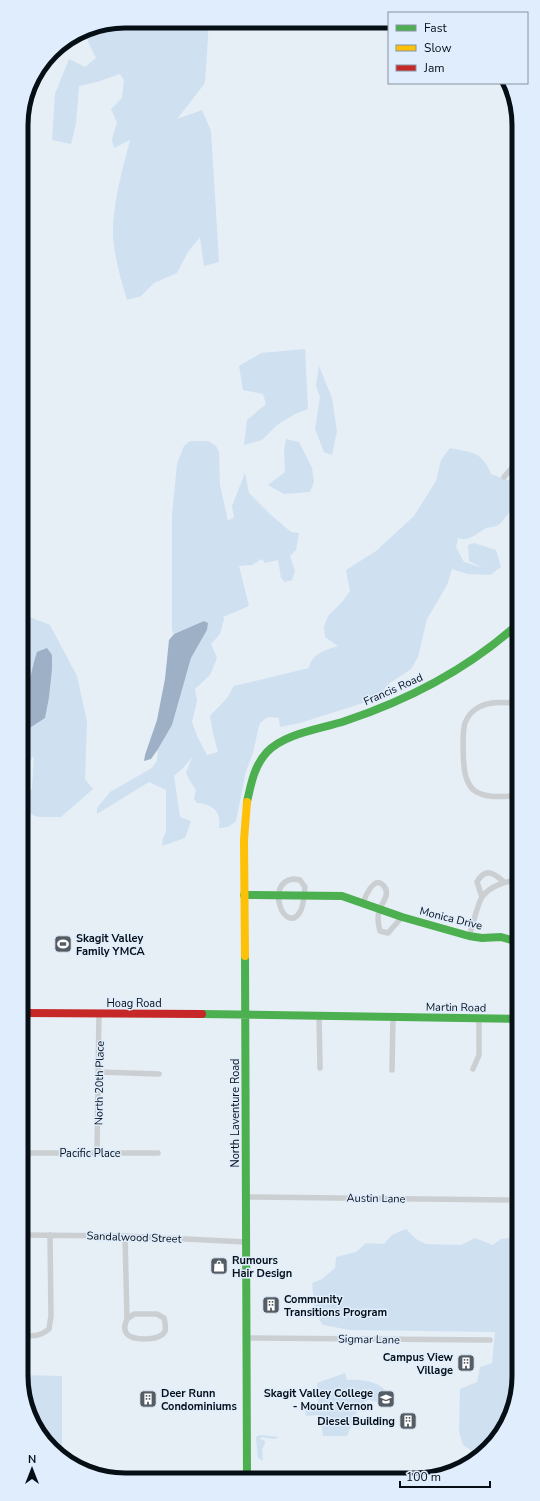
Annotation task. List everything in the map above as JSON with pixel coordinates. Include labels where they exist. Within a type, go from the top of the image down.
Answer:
[{"type":"street","points":[[504,477],[512,468]]},
{"type":"street","name":"Francis Road","points":[[267,752],[286,739],[375,710],[445,677],[498,642],[512,629]]},
{"type":"street","points":[[512,704],[491,703],[476,709],[468,716],[464,724],[465,771],[469,784],[474,791],[491,796],[512,796]]},
{"type":"street","name":"North Laventure Road","points":[[247,1473],[244,840],[247,802],[254,772],[267,752]]},
{"type":"street","points":[[482,897],[477,882],[481,875],[487,873],[494,874],[504,882]]},
{"type":"street","points":[[286,880],[300,880],[305,887],[302,907],[299,913],[294,917],[290,918],[284,915],[281,910],[279,895],[283,883],[286,880]]},
{"type":"street","points":[[469,936],[482,897],[504,882],[512,881]]},
{"type":"street","name":"Monica Drive","points":[[363,903],[373,885],[379,883],[383,884],[386,890],[386,895],[385,902],[380,909],[378,924],[380,931],[388,933],[402,917]]},
{"type":"street","name":"Monica Drive","points":[[244,895],[342,896],[402,917],[469,936],[501,938],[512,941]]},
{"type":"street","name":"Hoag Road","points":[[28,1013],[246,1015]]},
{"type":"street","name":"North 20th Place","points":[[98,1153],[99,1014]]},
{"type":"street","name":"Martin Road","points":[[246,1015],[512,1019]]},
{"type":"street","points":[[319,1015],[320,1068]]},
{"type":"street","points":[[392,1070],[393,1017]]},
{"type":"street","points":[[473,1069],[479,1055],[479,1018]]},
{"type":"street","points":[[99,1072],[159,1074]]},
{"type":"street","name":"Pacific Place","points":[[28,1153],[158,1153]]},
{"type":"street","name":"Austin Lane","points":[[246,1197],[507,1200]]},
{"type":"street","name":"Sandalwood Street","points":[[28,1234],[125,1236],[246,1242]]},
{"type":"street","points":[[28,1336],[43,1335],[50,1329],[50,1235]]},
{"type":"street","points":[[125,1236],[127,1319],[124,1327],[127,1334],[134,1338],[157,1338],[165,1331],[166,1326],[164,1318],[157,1314],[134,1314],[127,1319]]},
{"type":"street","name":"Sigmar Lane","points":[[247,1338],[490,1340]]},
{"type":"shaded area","points":[[209,28],[205,83],[177,119],[202,110],[211,131],[219,262],[204,266],[200,237],[188,252],[177,273],[154,283],[141,296],[127,300],[116,259],[113,234],[116,198],[130,140],[114,148],[112,140],[117,122],[111,109],[122,98],[124,80],[120,74],[97,82],[79,86],[76,123],[71,144],[52,140],[55,94],[69,59],[85,67],[96,58],[87,36],[100,31],[112,29]]},
{"type":"shaded area","points":[[305,349],[308,409],[295,414],[277,425],[262,440],[244,445],[247,420],[266,404],[263,394],[243,390],[239,366],[261,353]]},
{"type":"shaded area","points":[[319,366],[332,398],[337,431],[332,455],[324,452],[315,429],[320,397],[316,386]]},
{"type":"shaded area","points":[[286,439],[299,442],[312,468],[314,482],[310,492],[284,494],[268,485],[285,472],[284,450]]},
{"type":"shaded area","points":[[190,441],[208,441],[216,446],[219,452],[220,485],[228,521],[234,517],[232,506],[245,473],[249,493],[291,532],[299,533],[296,550],[290,556],[295,571],[292,580],[285,582],[281,578],[278,560],[265,563],[262,559],[252,565],[239,566],[249,606],[223,617],[224,619],[220,634],[211,644],[217,658],[210,675],[195,689],[197,701],[192,722],[197,736],[207,755],[218,752],[210,716],[227,698],[234,686],[309,668],[310,663],[316,656],[324,651],[338,646],[325,637],[324,627],[328,616],[342,602],[350,591],[346,570],[376,551],[414,516],[436,481],[441,460],[450,448],[475,454],[488,466],[491,474],[510,481],[512,487],[512,509],[498,525],[486,528],[470,538],[458,538],[456,547],[464,562],[483,568],[469,561],[468,545],[474,543],[496,550],[501,567],[490,575],[468,574],[452,569],[447,585],[427,619],[418,657],[411,669],[387,685],[379,698],[300,723],[280,727],[279,718],[268,717],[260,723],[253,753],[246,771],[236,821],[228,827],[219,828],[219,819],[216,811],[208,805],[197,803],[194,799],[196,790],[186,773],[192,757],[174,776],[180,817],[191,821],[185,838],[162,846],[163,838],[166,832],[166,790],[149,782],[97,814],[97,808],[110,792],[152,768],[157,761],[158,749],[172,725],[191,658],[207,630],[208,623],[204,621],[174,634],[172,630],[172,515],[177,464],[184,446]]},
{"type":"shaded area","points":[[28,616],[50,625],[77,676],[87,722],[85,779],[93,789],[61,817],[38,817],[28,813],[28,793],[32,789],[34,756],[28,763]]},
{"type":"shaded area","points":[[204,621],[208,623],[207,630],[191,658],[172,725],[151,759],[144,761],[157,720],[165,679],[169,640],[174,634]]},
{"type":"shaded area","points":[[47,648],[52,655],[49,697],[45,718],[28,729],[28,687],[37,652]]},
{"type":"shaded area","points":[[406,1229],[416,1239],[426,1244],[461,1245],[475,1238],[493,1245],[501,1239],[512,1238],[512,1383],[509,1401],[505,1413],[496,1430],[484,1445],[475,1453],[463,1445],[459,1431],[460,1389],[477,1382],[480,1367],[492,1363],[495,1332],[350,1330],[323,1325],[315,1313],[312,1283],[322,1279],[335,1268],[336,1257],[356,1252],[366,1243],[384,1244],[392,1235]]},
{"type":"shaded area","points":[[345,1373],[347,1380],[365,1381],[380,1386],[389,1394],[387,1401],[384,1404],[369,1400],[364,1402],[356,1414],[352,1416],[352,1424],[347,1436],[323,1436],[320,1415],[306,1416],[305,1410],[318,1406],[317,1383]]},
{"type":"shaded area","points":[[28,1375],[62,1376],[62,1450],[48,1435],[35,1413],[31,1401]]},
{"type":"shaded area","points":[[260,1435],[280,1437],[274,1439],[262,1437],[259,1439],[264,1440],[265,1443],[262,1450],[263,1461],[258,1458],[256,1437]]},
{"type":"traffic: fast","points":[[247,802],[259,763],[267,752],[283,740],[304,732],[369,713],[415,693],[479,655],[512,629]]},
{"type":"traffic: fast","points":[[244,895],[342,896],[402,917],[469,936],[482,938],[501,937],[512,940]]},
{"type":"traffic: fast","points":[[245,956],[247,1473]]},
{"type":"traffic: fast","points":[[202,1014],[512,1019]]},
{"type":"traffic: slow","points":[[245,956],[244,840],[247,802]]},
{"type":"traffic: jam","points":[[28,1013],[202,1014]]},
{"type":"place","name":"Skagit Valley Family YMCA","points":[[63,944]]},
{"type":"place","name":"Rumours Hair Design","points":[[219,1266]]},
{"type":"place","name":"Community Transitions Program","points":[[271,1305]]},
{"type":"place","name":"Campus View Village","points":[[466,1363]]},
{"type":"place","name":"Deer Runn Condominiums","points":[[148,1399]]},
{"type":"place","name":"Skagit Valley College - Mount Vernon","points":[[386,1399]]},
{"type":"place","name":"Diesel Building","points":[[408,1421]]}]
